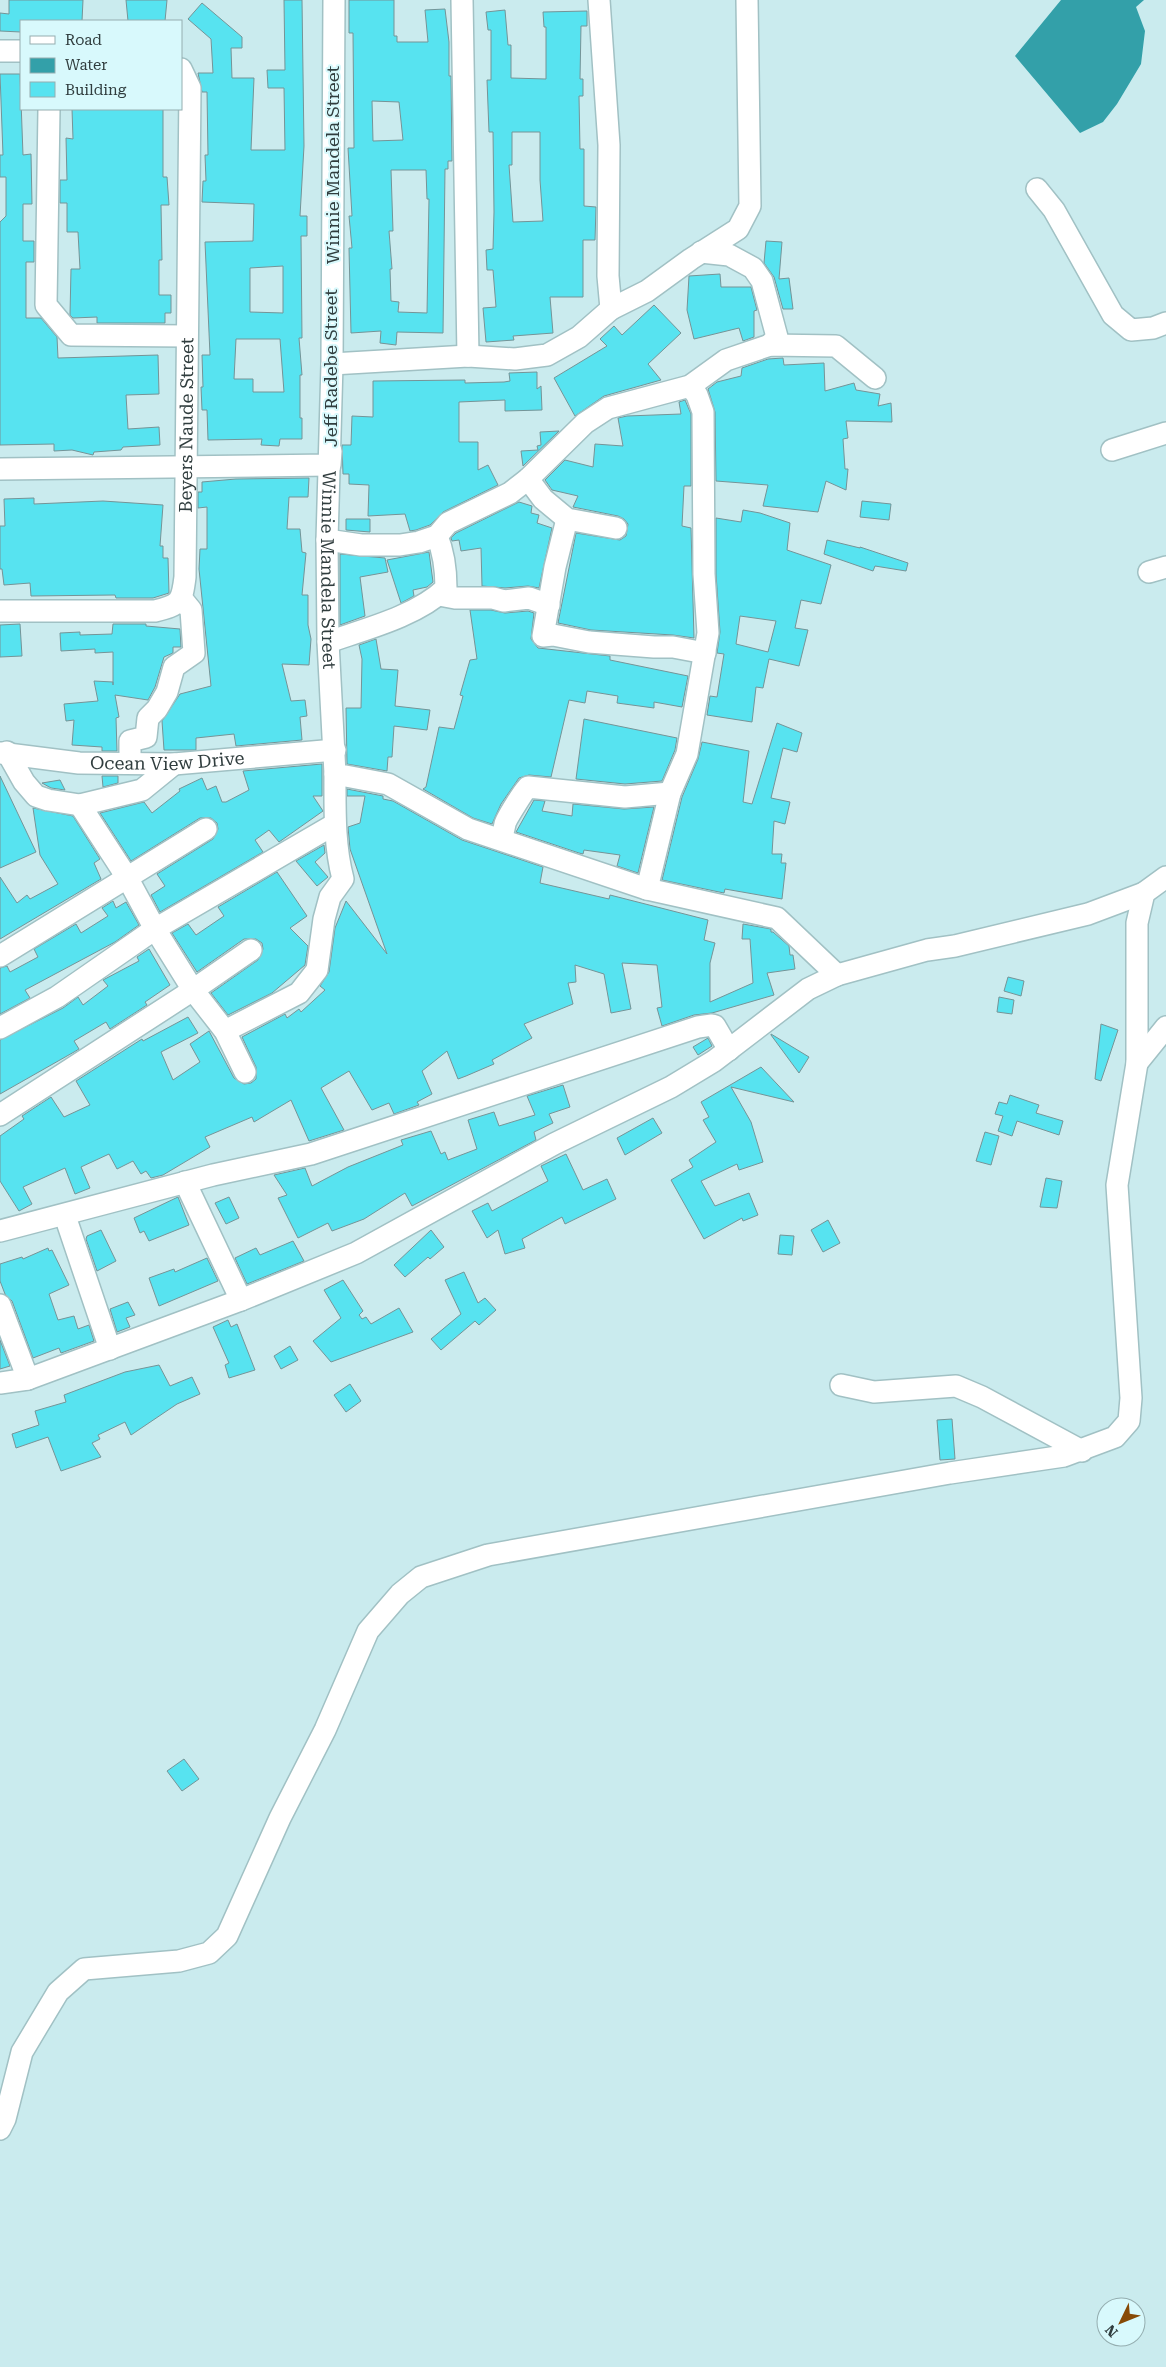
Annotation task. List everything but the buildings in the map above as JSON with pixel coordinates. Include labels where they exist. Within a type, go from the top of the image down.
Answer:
[{"type":"street","name":"Winnie Mandela Street","points":[[225,1031],[299,993],[317,970],[330,897],[343,879],[338,862],[335,824],[335,750],[328,642],[327,540],[332,364],[334,0]]},
{"type":"street","name":"Jeff Radebe Street","points":[[0,469],[330,465],[334,0]]},
{"type":"street","points":[[462,0],[468,356]]},
{"type":"street","points":[[600,0],[609,145],[608,268],[611,309]]},
{"type":"street","points":[[332,364],[468,356],[515,359],[547,355],[579,337],[611,309],[647,291],[701,252],[738,229],[750,206],[747,0]]},
{"type":"street","points":[[0,51],[20,51]]},
{"type":"street","name":"Beyers Naude Street","points":[[182,71],[190,88],[185,577],[182,599]]},
{"type":"street","points":[[49,110],[46,305],[71,335],[186,336]]},
{"type":"street","points":[[1037,188],[1054,210],[1113,315],[1131,330],[1153,328],[1166,323]]},
{"type":"street","points":[[701,252],[718,252],[729,255],[753,268],[762,281],[767,305],[777,332],[777,337],[770,345]]},
{"type":"street","points":[[327,540],[361,544],[400,545],[419,542],[437,536],[448,523],[510,493],[528,479],[585,423],[608,408],[690,386],[726,360],[770,345],[836,346],[875,378]]},
{"type":"street","points":[[647,890],[670,794],[688,754],[708,634],[704,574],[702,412],[697,395],[690,386]]},
{"type":"street","points":[[1112,450],[1166,433]]},
{"type":"street","points":[[528,479],[543,499],[567,518],[616,528]]},
{"type":"street","points":[[567,518],[543,636],[553,635],[589,642],[673,647],[705,653]]},
{"type":"street","points":[[328,642],[400,618],[440,594],[446,588],[446,570],[443,551],[437,536]]},
{"type":"street","points":[[440,594],[455,598],[493,598],[504,601],[529,598],[549,604]]},
{"type":"street","points":[[0,611],[155,611],[176,605],[182,599],[186,602],[191,610],[194,653],[174,668],[167,692],[157,709],[148,718],[146,737],[130,740],[130,763]]},
{"type":"street","name":"Ocean View Drive","points":[[3,752],[79,762],[174,764],[335,750]]},
{"type":"street","points":[[3,752],[36,796],[48,800],[80,805],[142,790],[174,764]]},
{"type":"street","points":[[335,774],[388,784],[468,829],[647,890],[777,918],[837,976]]},
{"type":"street","points":[[501,839],[506,821],[516,808],[522,792],[528,786],[626,797],[670,794]]},
{"type":"street","points":[[80,805],[128,879],[155,929],[193,990],[225,1031],[245,1072]]},
{"type":"street","points":[[0,1028],[57,997],[155,929],[335,824]]},
{"type":"street","points":[[0,956],[128,879],[206,829]]},
{"type":"street","points":[[0,1383],[28,1379],[241,1300],[356,1253],[554,1144],[670,1087],[714,1061],[808,989],[837,976],[927,950],[974,942],[1088,914],[1144,894],[1166,877]]},
{"type":"street","points":[[0,2129],[5,2119],[22,2052],[58,1992],[84,1969],[180,1961],[209,1953],[227,1936],[280,1818],[325,1730],[368,1631],[400,1594],[421,1577],[488,1555],[950,1473],[1064,1456],[1082,1451],[1114,1437],[1129,1421],[1131,1398],[1117,1186],[1137,1062],[1137,922],[1144,894]]},
{"type":"street","points":[[0,1115],[193,990],[251,950]]},
{"type":"street","points":[[0,1231],[65,1216],[185,1182],[311,1154],[698,1027],[715,1026],[729,1050]]},
{"type":"street","points":[[1137,1062],[1166,1026]]},
{"type":"street","points":[[185,1182],[241,1300]]},
{"type":"street","points":[[65,1216],[110,1349]]},
{"type":"street","points":[[0,1305],[28,1379]]},
{"type":"street","points":[[841,1385],[874,1392],[956,1386],[982,1397],[1082,1451]]},
{"type":"water","points":[[1061,0],[1144,0],[1136,7],[1145,31],[1141,64],[1117,104],[1103,122],[1080,133],[1015,56]]}]
